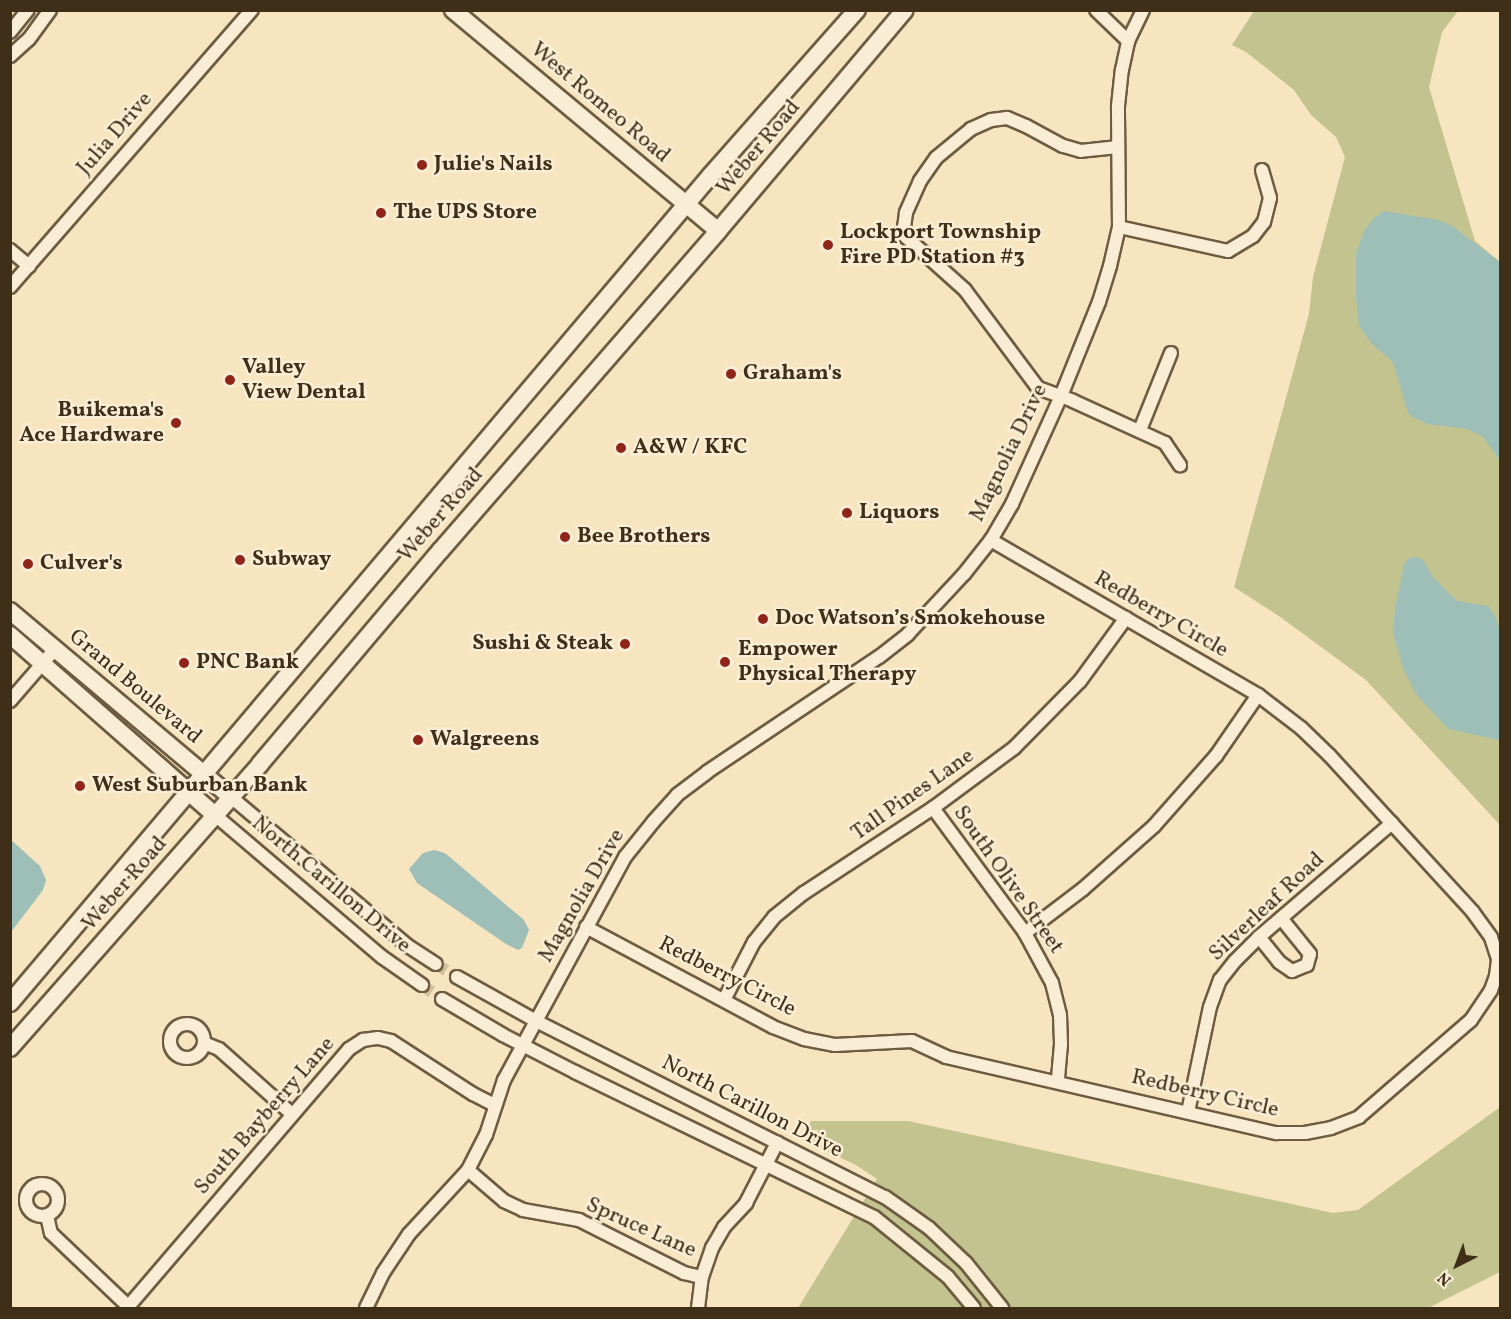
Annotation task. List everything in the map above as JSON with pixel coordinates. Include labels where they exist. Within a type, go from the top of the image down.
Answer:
[{"type":"main road","name":"West Romeo Road","points":[[453,10],[718,231]]},
{"type":"main road","name":"Weber Road","points":[[10,1003],[686,204],[856,10]]},
{"type":"main road","name":"Weber Road","points":[[10,1048],[231,797],[905,10]]},
{"type":"main road","name":"Grand Boulevard","points":[[10,611],[231,797]]},
{"type":"main road","name":"Grand Boulevard","points":[[10,635],[215,815]]},
{"type":"street","points":[[10,32],[28,10]]},
{"type":"street","points":[[10,56],[29,39],[50,10]]},
{"type":"street","name":"Julia Drive","points":[[10,286],[252,10]]},
{"type":"street","points":[[1096,10],[1128,41]]},
{"type":"street","name":"Magnolia Drive","points":[[366,1308],[382,1273],[409,1234],[468,1170],[486,1135],[504,1080],[625,857],[677,795],[707,772],[879,657],[908,634],[964,574],[991,540],[1012,504],[1061,396],[1099,302],[1119,227],[1118,147],[1122,70],[1128,41],[1143,10]]},
{"type":"street","points":[[1118,147],[1081,151],[1063,146],[1007,118],[991,120],[971,129],[936,158],[920,181],[906,213],[904,227],[906,237],[965,290],[1038,388],[1140,430],[1165,443],[1180,465]]},
{"type":"street","points":[[1119,227],[1228,251],[1253,236],[1264,222],[1270,198],[1262,170]]},
{"type":"street","points":[[10,250],[29,266]]},
{"type":"street","points":[[1140,430],[1171,354]]},
{"type":"street","name":"Redberry Circle","points":[[586,927],[773,1027],[804,1039],[835,1045],[912,1041],[946,1057],[1276,1133],[1305,1133],[1331,1128],[1359,1117],[1471,1020],[1498,976],[1498,959],[1491,937],[1473,912],[1301,728],[1258,695],[991,540]]},
{"type":"street","name":"Tall Pines Lane","points":[[724,1000],[754,942],[774,917],[804,893],[933,808],[1014,748],[1080,681],[1126,618]]},
{"type":"street","points":[[10,701],[55,649]]},
{"type":"street","points":[[1025,933],[1083,889],[1154,826],[1216,756],[1258,695]]},
{"type":"street","name":"North Carillon Drive","points":[[231,797],[408,946],[436,964]]},
{"type":"street","name":"South Olive Street","points":[[933,808],[1025,933],[1052,983],[1060,1015],[1061,1044],[1058,1082]]},
{"type":"street","name":"North Carillon Drive","points":[[215,815],[382,957],[422,985]]},
{"type":"street","name":"Silverleaf Road","points":[[1188,1112],[1210,1006],[1220,980],[1234,961],[1259,937],[1392,823]]},
{"type":"street","points":[[1259,937],[1279,962],[1292,971],[1307,965],[1310,954],[1281,918]]},
{"type":"street","name":"North Carillon Drive","points":[[457,977],[536,1021],[885,1197],[929,1228],[966,1263],[1002,1308]]},
{"type":"street","name":"North Carillon Drive","points":[[442,999],[523,1046],[874,1216],[948,1277],[974,1308]]},
{"type":"street","name":"South Bayberry Lane","points":[[128,1308],[292,1114],[349,1049],[363,1040],[378,1038],[391,1041],[473,1094],[495,1105]]},
{"type":"street","points":[[204,1043],[219,1049],[292,1114]]},
{"type":"street","points":[[698,1308],[702,1277],[712,1248],[724,1227],[746,1203],[777,1143]]},
{"type":"street","name":"Spruce Lane","points":[[468,1170],[504,1201],[523,1210],[579,1220],[684,1273],[702,1277]]},
{"type":"street","points":[[47,1216],[51,1233],[128,1308]]},
{"type":"green space","points":[[1254,11],[1458,11],[1442,32],[1429,87],[1475,241],[1500,262],[1500,825],[1366,680],[1279,616],[1234,587],[1309,314],[1313,277],[1345,157],[1336,137],[1311,115],[1294,90],[1246,52],[1232,45]]},
{"type":"green space","points":[[1500,1107],[1500,1272],[1428,1308],[798,1308],[877,1179],[856,1165],[800,1139],[811,1121],[908,1121],[1333,1213],[1358,1210]]},
{"type":"water","points":[[1384,211],[1438,220],[1452,226],[1500,262],[1500,461],[1483,437],[1468,429],[1428,424],[1412,417],[1408,413],[1393,362],[1373,345],[1359,326],[1356,298],[1356,253],[1364,231],[1374,218]]},
{"type":"water","points":[[1415,557],[1422,559],[1433,577],[1457,601],[1488,606],[1495,615],[1500,630],[1500,740],[1448,729],[1416,694],[1403,668],[1393,633],[1395,608],[1404,565],[1408,559]]},
{"type":"water","points":[[10,839],[40,866],[46,880],[43,890],[11,932]]},
{"type":"water","points":[[434,850],[445,853],[524,920],[529,930],[522,948],[518,950],[506,944],[417,883],[409,869],[423,853]]},
{"type":"tunnel","points":[[436,964],[457,977]]},
{"type":"tunnel","points":[[422,985],[442,999]]},
{"type":"place","name":"Julie's Nails","points":[[422,165]]},
{"type":"place","name":"The UPS Store","points":[[381,213]]},
{"type":"place","name":"Lockport Township Fire PD Station #3","points":[[828,245]]},
{"type":"place","name":"Graham's","points":[[731,374]]},
{"type":"place","name":"Valley View Dental","points":[[230,380]]},
{"type":"place","name":"Buikema's Ace Hardware","points":[[176,423]]},
{"type":"place","name":"A&W / KFC","points":[[621,448]]},
{"type":"place","name":"Liquors","points":[[847,513]]},
{"type":"place","name":"Bee Brothers","points":[[565,537]]},
{"type":"place","name":"Subway","points":[[240,560]]},
{"type":"place","name":"Culver's","points":[[28,564]]},
{"type":"place","name":"Doc Watson’s Smokehouse","points":[[763,619]]},
{"type":"place","name":"Sushi & Steak","points":[[625,644]]},
{"type":"place","name":"Empower Physical Therapy","points":[[725,662]]},
{"type":"place","name":"PNC Bank","points":[[184,663]]},
{"type":"place","name":"Walgreens","points":[[418,740]]},
{"type":"place","name":"West Suburban Bank","points":[[80,786]]}]
